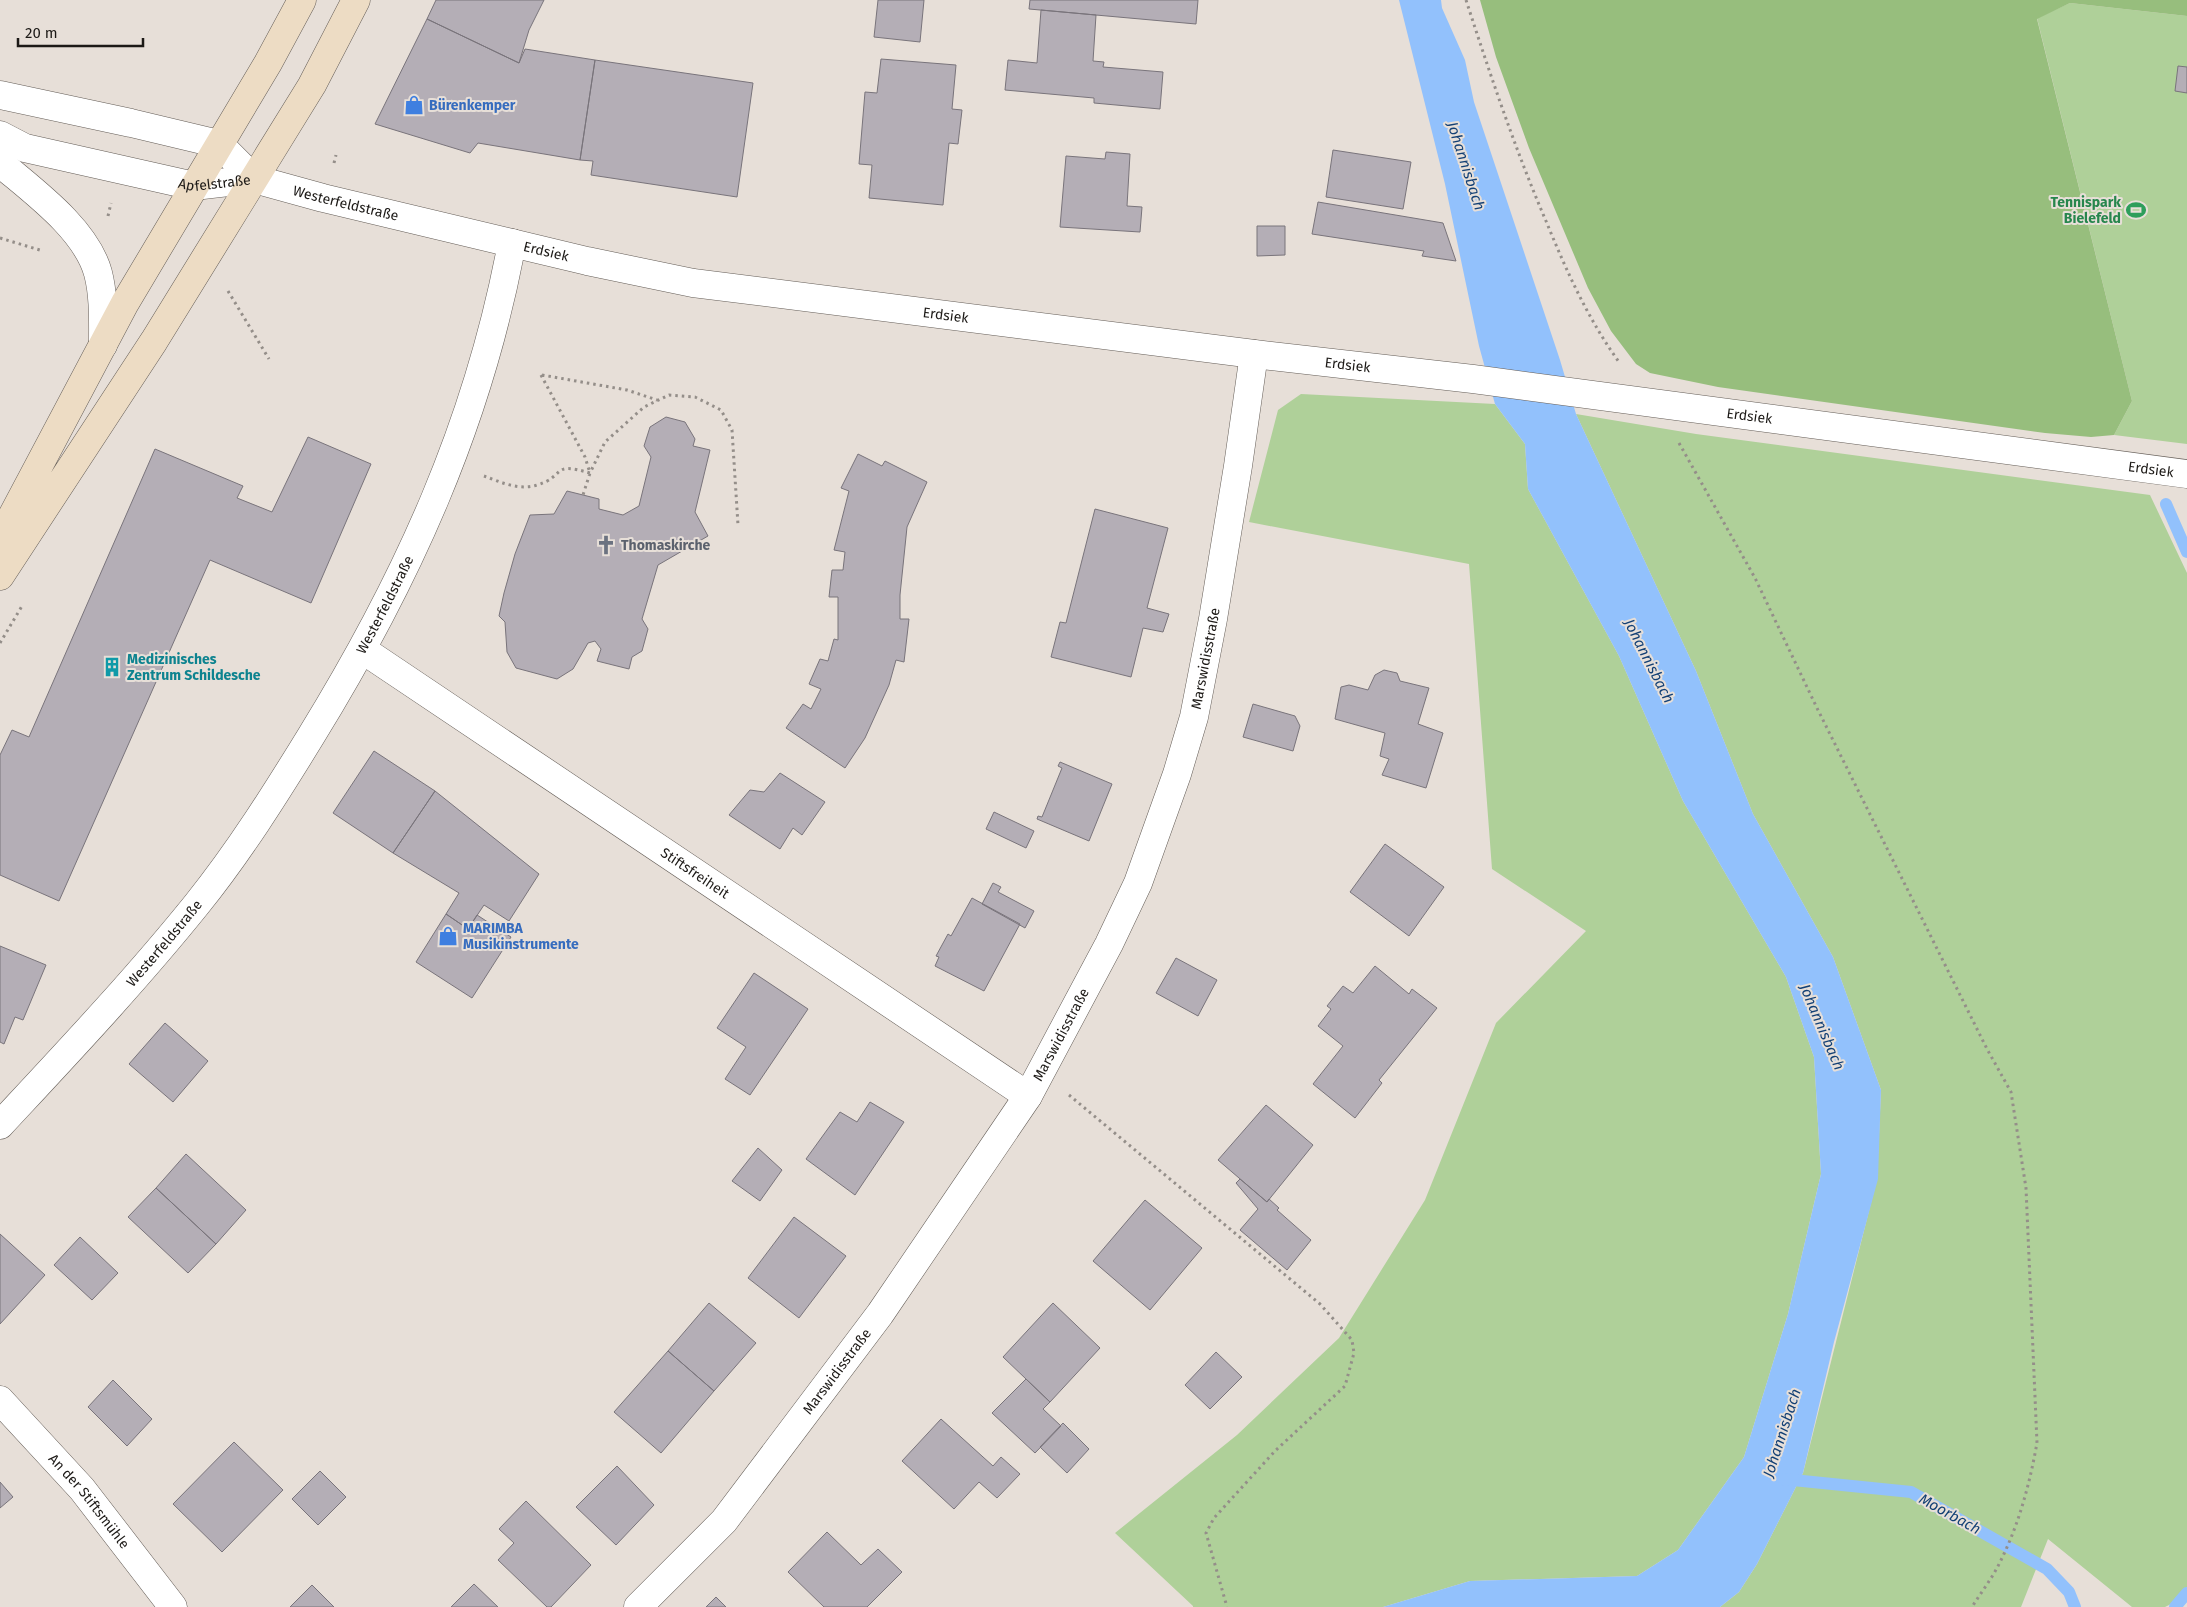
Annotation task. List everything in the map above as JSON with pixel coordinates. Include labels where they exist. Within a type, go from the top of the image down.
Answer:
[{"type":"main road","points":[[0,539],[103,345],[156,250],[268,63],[302,0]]},
{"type":"main road","points":[[0,576],[154,341],[312,85],[356,0]]},
{"type":"street","points":[[0,96],[131,123],[219,144]]},
{"type":"street","name":"Apfelstraße","points":[[0,135],[25,148],[194,186],[254,179]]},
{"type":"street","name":"Apfelstraße","points":[[219,144],[254,179]]},
{"type":"street","points":[[0,163],[42,198],[82,241],[98,272],[103,305],[103,345]]},
{"type":"street","name":"Westerfeldstraße","points":[[0,1125],[90,1027],[198,903],[293,766],[363,650],[421,534],[450,463],[490,340],[512,243],[323,198],[254,179]]},
{"type":"street","name":"Erdsiek","points":[[512,243],[644,274],[693,283],[1254,354],[1473,379],[2187,474]]},
{"type":"street","name":"Marswidisstraße","points":[[638,1607],[724,1522],[880,1314],[1035,1084],[1109,944],[1138,883],[1177,774],[1194,717],[1210,637],[1254,354]]},
{"type":"street","name":"Stiftsfreiheit","points":[[363,650],[1035,1084]]},
{"type":"street","name":"An der Stiftsmühle","points":[[0,1400],[82,1489],[173,1607]]},
{"type":"path","points":[[1466,0],[1522,165],[1576,290],[1618,361],[1666,420],[1755,578],[1965,1005],[2011,1092],[2026,1188],[2037,1443],[2030,1483],[2018,1522],[1997,1568],[1972,1607]]},
{"type":"path","points":[[0,238],[50,253]]},
{"type":"path","points":[[223,283],[269,359]]},
{"type":"path","points":[[590,473],[585,457],[541,375],[627,390],[657,400]]},
{"type":"path","points":[[583,496],[590,473],[606,442],[627,420],[657,400],[669,395],[695,397],[721,410],[732,430],[738,525]]},
{"type":"path","points":[[450,463],[506,484],[521,486],[536,486],[550,479],[561,468],[570,467],[590,473]]},
{"type":"path","points":[[1035,1084],[1320,1304],[1352,1340],[1354,1353],[1345,1386],[1275,1451],[1214,1518],[1206,1532],[1227,1607]]},
{"type":"green space","points":[[1480,0],[2187,0],[2187,16],[2070,3],[2037,19],[2132,401],[2114,435],[2091,437],[2045,433],[1718,387],[1650,373],[1636,364],[1611,331],[1588,288],[1529,148],[1496,57]]},
{"type":"green space","name":"Tennispark Bielefeld","points":[[2070,3],[2187,16],[2187,444],[2114,435],[2132,401],[2037,18]]},
{"type":"green space","points":[[1301,394],[1495,404],[1525,444],[1528,489],[1619,656],[1683,801],[1786,977],[1814,1057],[1821,1174],[1788,1314],[1744,1457],[1678,1550],[1637,1576],[1470,1581],[1383,1607],[1193,1607],[1115,1533],[1237,1435],[1339,1338],[1425,1200],[1496,1023],[1586,931],[1492,869],[1469,564],[1249,522],[1278,410]]},
{"type":"green space","points":[[1576,414],[1696,434],[2150,495],[2187,573],[2187,1589],[2177,1601],[2165,1607],[2132,1607],[2048,1539],[2021,1607],[1720,1607],[1739,1592],[1757,1564],[1803,1473],[1877,1179],[1881,1090],[1833,957],[1753,814],[1696,671]]},
{"type":"water","name":"Johannisbach","points":[[1399,0],[1441,0],[1442,8],[1465,60],[1474,102],[1560,360],[1576,414],[1696,671],[1753,814],[1833,957],[1881,1090],[1878,1179],[1834,1342],[1803,1473],[1757,1564],[1739,1592],[1720,1607],[1383,1607],[1470,1581],[1637,1576],[1678,1550],[1744,1457],[1788,1314],[1821,1174],[1814,1057],[1786,977],[1683,801],[1619,656],[1528,489],[1525,444],[1495,404],[1479,346],[1445,184]]},
{"type":"building","points":[[436,0],[544,0],[529,30],[519,63],[427,19]]},
{"type":"building","points":[[878,0],[924,0],[920,42],[874,37]]},
{"type":"building","points":[[1030,0],[1198,0],[1196,24],[1029,9]]},
{"type":"building","points":[[1041,10],[1096,15],[1093,61],[1104,62],[1103,67],[1163,72],[1160,109],[1094,103],[1094,98],[1005,90],[1008,60],[1037,63]]},
{"type":"building","points":[[427,19],[519,63],[525,49],[595,60],[580,160],[478,143],[470,153],[375,124]]},
{"type":"building","points":[[881,59],[956,65],[952,109],[962,110],[958,144],[949,143],[943,205],[869,198],[872,165],[859,164],[865,92],[877,93]]},
{"type":"building","points":[[595,60],[753,83],[737,197],[591,175],[593,161],[580,160]]},
{"type":"building","points":[[2178,66],[2187,67],[2187,93],[2175,91]]},
{"type":"building","points":[[1333,150],[1411,162],[1403,209],[1326,197]]},
{"type":"building","points":[[1106,152],[1130,154],[1127,206],[1142,207],[1140,232],[1060,227],[1066,156],[1105,159]]},
{"type":"building","points":[[1318,202],[1443,223],[1456,261],[1422,256],[1424,251],[1312,234]]},
{"type":"building","points":[[1257,226],[1285,226],[1285,255],[1257,256]]},
{"type":"building","name":"Thomaskirche","points":[[666,417],[685,422],[695,439],[693,446],[710,450],[695,512],[708,536],[658,565],[642,619],[648,629],[642,651],[632,657],[629,669],[597,661],[601,649],[595,641],[588,643],[573,669],[557,679],[516,668],[507,652],[505,622],[499,616],[515,554],[530,515],[554,514],[567,491],[599,499],[599,509],[623,515],[639,506],[651,457],[644,446],[650,427]]},
{"type":"building","name":"Medizinisches Zentrum Schildesche","points":[[308,437],[371,464],[311,603],[210,560],[59,901],[0,875],[0,755],[12,730],[29,737],[155,449],[243,486],[237,498],[272,512]]},
{"type":"building","points":[[858,454],[882,466],[885,461],[927,482],[907,527],[900,595],[900,619],[909,619],[904,662],[896,660],[889,685],[865,738],[845,768],[786,728],[803,704],[811,709],[821,689],[809,684],[820,659],[828,661],[834,639],[838,640],[838,597],[829,597],[832,570],[843,570],[845,552],[834,550],[849,491],[841,488]]},
{"type":"building","points":[[1095,509],[1168,528],[1147,608],[1169,614],[1163,632],[1143,628],[1131,677],[1051,657],[1060,622],[1066,623]]},
{"type":"building","points":[[1384,670],[1397,673],[1400,681],[1429,688],[1418,724],[1443,733],[1426,788],[1382,775],[1389,759],[1380,756],[1385,733],[1335,719],[1341,687],[1349,685],[1368,690],[1375,675]]},
{"type":"building","points":[[1253,704],[1295,716],[1300,726],[1293,751],[1243,737]]},
{"type":"building","points":[[374,751],[435,791],[393,853],[333,813]]},
{"type":"building","points":[[1060,762],[1112,784],[1089,841],[1037,819],[1038,816],[1042,817],[1062,768],[1058,766]]},
{"type":"building","points":[[780,773],[825,802],[802,835],[793,828],[780,849],[729,815],[750,790],[764,792]]},
{"type":"building","points":[[435,791],[539,874],[509,921],[484,905],[468,929],[446,914],[459,893],[393,853]]},
{"type":"building","points":[[994,812],[1034,831],[1026,848],[986,829]]},
{"type":"building","points":[[1385,844],[1444,887],[1409,936],[1350,892]]},
{"type":"building","points":[[993,883],[1001,887],[998,892],[1034,911],[1025,928],[982,904]]},
{"type":"building","points":[[972,898],[1020,924],[984,991],[935,966],[939,957],[936,956],[948,934],[951,936]]},
{"type":"building","points":[[446,914],[468,929],[477,915],[511,937],[472,998],[416,962]]},
{"type":"building","points":[[0,946],[46,965],[23,1020],[15,1017],[4,1044],[0,1042]]},
{"type":"building","points":[[1176,958],[1217,980],[1198,1016],[1156,993]]},
{"type":"building","points":[[1375,966],[1409,994],[1412,989],[1437,1008],[1379,1080],[1382,1083],[1355,1118],[1313,1084],[1343,1046],[1318,1026],[1331,1009],[1327,1006],[1343,986],[1353,993]]},
{"type":"building","points":[[754,973],[808,1009],[750,1095],[725,1079],[746,1047],[717,1028]]},
{"type":"building","points":[[165,1023],[208,1061],[173,1102],[129,1064]]},
{"type":"building","points":[[870,1102],[904,1122],[855,1195],[806,1159],[840,1112],[857,1122]]},
{"type":"building","points":[[1266,1105],[1313,1145],[1267,1202],[1218,1160]]},
{"type":"building","points":[[758,1148],[782,1170],[760,1201],[732,1181]]},
{"type":"building","points":[[186,1154],[246,1210],[216,1244],[156,1188]]},
{"type":"building","points":[[1240,1179],[1267,1202],[1269,1199],[1279,1208],[1277,1210],[1311,1240],[1287,1270],[1240,1230],[1258,1209],[1236,1183]]},
{"type":"building","points":[[156,1188],[216,1244],[188,1273],[128,1217]]},
{"type":"building","points":[[1145,1200],[1202,1248],[1150,1310],[1093,1261]]},
{"type":"building","points":[[794,1217],[846,1256],[799,1318],[748,1278]]},
{"type":"building","points":[[0,1234],[45,1275],[0,1324]]},
{"type":"building","points":[[80,1237],[118,1273],[92,1300],[54,1265]]},
{"type":"building","points":[[709,1303],[756,1343],[714,1391],[668,1351]]},
{"type":"building","points":[[1053,1303],[1100,1348],[1050,1402],[1003,1357]]},
{"type":"building","points":[[668,1351],[714,1391],[661,1453],[614,1412]]},
{"type":"building","points":[[1216,1352],[1242,1377],[1210,1409],[1185,1385]]},
{"type":"building","points":[[1026,1379],[1050,1402],[1043,1409],[1061,1426],[1035,1453],[992,1413]]},
{"type":"building","points":[[113,1380],[152,1419],[127,1446],[88,1407]]},
{"type":"building","points":[[941,1419],[993,1466],[1001,1457],[1020,1474],[997,1498],[979,1482],[954,1509],[902,1461]]},
{"type":"building","points":[[1063,1423],[1089,1449],[1067,1473],[1040,1447]]},
{"type":"building","points":[[234,1442],[283,1490],[222,1552],[173,1504]]},
{"type":"building","points":[[617,1466],[654,1505],[616,1545],[576,1507]]},
{"type":"building","points":[[320,1471],[346,1497],[318,1525],[292,1499]]},
{"type":"building","points":[[0,1482],[13,1497],[0,1508]]},
{"type":"building","points":[[526,1501],[591,1565],[551,1607],[547,1607],[498,1560],[514,1543],[499,1529]]},
{"type":"building","points":[[827,1532],[861,1565],[878,1549],[902,1572],[867,1607],[824,1607],[788,1572]]},
{"type":"building","points":[[474,1584],[498,1607],[451,1607]]},
{"type":"building","points":[[312,1585],[334,1607],[290,1607]]},
{"type":"building","points":[[716,1597],[726,1607],[706,1607]]},
{"type":"waterway","points":[[2166,504],[2187,552]]},
{"type":"waterway","name":"Moorbach","points":[[1783,1479],[1911,1492],[2047,1569],[2069,1592],[2075,1607]]},
{"type":"waterway","points":[[2175,1607],[2187,1593]]},
{"type":"place","name":"Bürenkemper","points":[[414,105]]},
{"type":"place","name":"Tennispark Bielefeld","points":[[2136,210]]},
{"type":"place","name":"Thomaskirche","points":[[606,545]]},
{"type":"place","name":"Medizinisches Zentrum Schildesche","points":[[112,667]]},
{"type":"place","name":"MARIMBA Musikinstrumente","points":[[448,936]]}]
